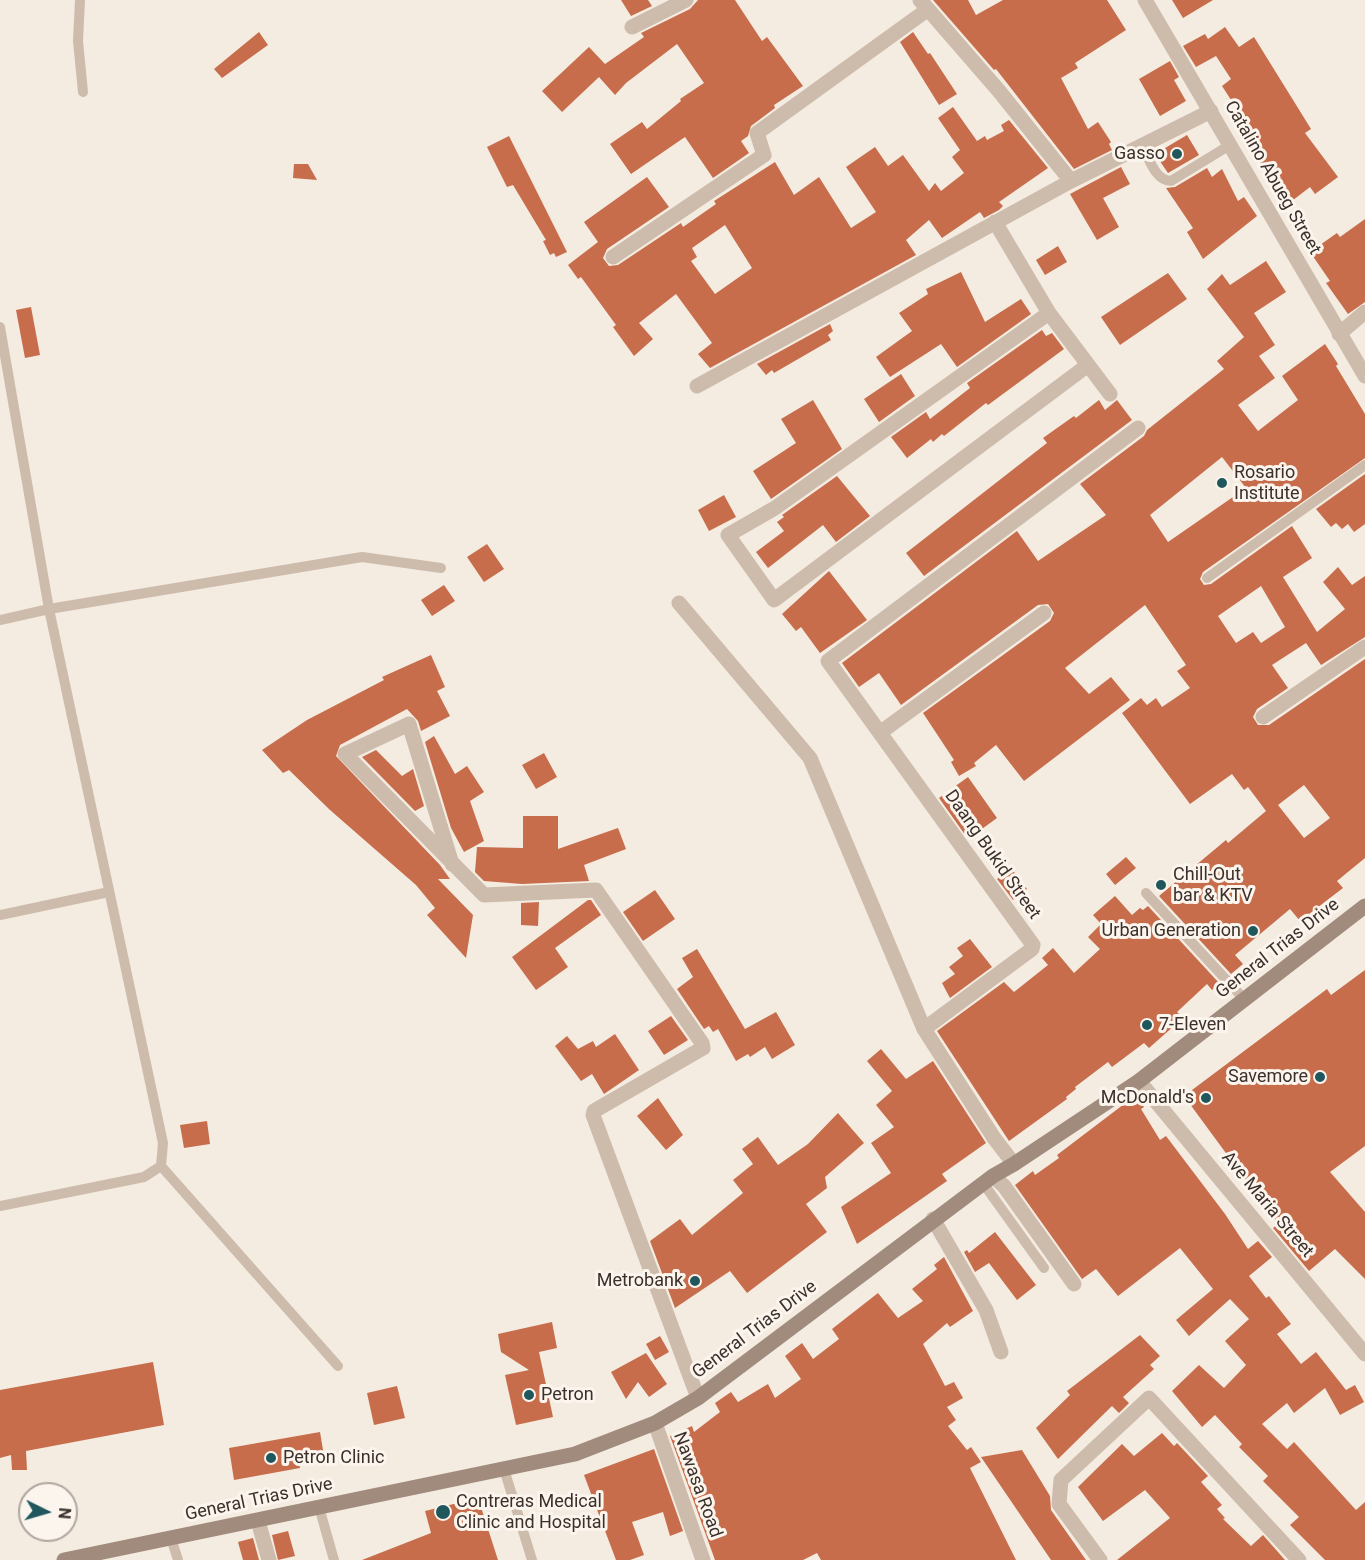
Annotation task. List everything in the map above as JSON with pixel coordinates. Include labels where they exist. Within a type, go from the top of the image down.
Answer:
[{"type":"main road","name":"General Trias Drive","points":[[64,1560],[575,1455],[655,1423],[698,1398],[988,1179],[1139,1081],[1365,906]]},
{"type":"street","points":[[632,27],[686,0]]},
{"type":"street","name":"Catalino Abueg Street","points":[[1145,0],[1365,376]]},
{"type":"street","points":[[613,257],[764,155],[757,133],[923,5],[999,91],[1071,181]]},
{"type":"street","points":[[697,386],[1071,181],[1211,111]]},
{"type":"street","points":[[995,222],[1049,313],[1110,394]]},
{"type":"street","points":[[1339,334],[1365,312]]},
{"type":"street","points":[[1049,313],[775,508],[728,535],[774,600],[1088,365]]},
{"type":"street","name":"Daang Bukid Street","points":[[924,1029],[1032,949],[1033,945],[828,661],[1138,428]]},
{"type":"street","points":[[680,603],[810,758],[924,1029],[994,1138],[1014,1164]]},
{"type":"street","points":[[881,732],[1044,614]]},
{"type":"street","points":[[1263,717],[1365,647]]},
{"type":"street","points":[[452,864],[409,724],[345,754],[452,864],[484,895],[596,890],[703,1045],[703,1048],[594,1111],[593,1115],[698,1398]]},
{"type":"street","name":"Ave Maria Street","points":[[1139,1081],[1365,1354]]},
{"type":"street","points":[[988,1179],[1004,1186],[1074,1284]]},
{"type":"street","points":[[933,1219],[986,1310],[1001,1352]]},
{"type":"street","points":[[1100,1560],[1059,1504],[1058,1492],[1061,1480],[1149,1398],[1299,1560]]},
{"type":"street","name":"Nawasa Road","points":[[655,1423],[703,1560]]},
{"type":"street","points":[[258,1521],[269,1560]]},
{"type":"lane","points":[[80,0],[78,41],[83,92]]},
{"type":"lane","points":[[1142,146],[1159,177],[1164,181],[1171,181],[1230,145]]},
{"type":"lane","points":[[0,327],[49,609],[163,1143],[160,1166],[144,1177],[0,1206]]},
{"type":"lane","points":[[1207,578],[1365,465]]},
{"type":"lane","points":[[0,620],[49,609],[363,557],[441,568]]},
{"type":"lane","points":[[0,915],[110,892]]},
{"type":"lane","points":[[1146,893],[1244,999]]},
{"type":"lane","points":[[160,1166],[338,1366]]},
{"type":"lane","points":[[988,1179],[1044,1268]]},
{"type":"lane","points":[[504,1469],[532,1560]]},
{"type":"lane","points":[[319,1507],[334,1560]]},
{"type":"lane","points":[[171,1538],[178,1560]]},
{"type":"building","points":[[621,0],[648,0],[652,6],[631,16]]},
{"type":"building","points":[[698,0],[735,0],[762,41],[767,37],[803,86],[774,105],[775,108],[751,126],[748,136],[741,141],[749,153],[713,178],[685,137],[631,174],[610,144],[642,122],[647,129],[681,101],[680,99],[704,83],[677,44],[626,83],[615,95],[599,77],[562,112],[542,91],[589,47],[605,64],[644,37],[641,33],[690,9]]},
{"type":"building","points":[[933,0],[968,0],[976,15],[1003,0],[1107,0],[1126,30],[1075,63],[1078,68],[1061,78],[1088,129],[1098,122],[1111,142],[1109,144],[1112,150],[1074,169],[996,69],[994,70]]},
{"type":"building","points":[[1172,0],[1213,0],[1183,18]]},
{"type":"building","points":[[1225,27],[1239,47],[1254,37],[1311,129],[1305,133],[1338,177],[1315,194],[1310,187],[1288,204],[1261,165],[1242,130],[1248,126],[1222,86],[1231,79],[1216,56],[1196,67],[1183,46],[1205,34],[1208,39]]},
{"type":"building","points":[[259,32],[268,45],[222,78],[214,69]]},
{"type":"building","points":[[913,32],[957,94],[939,105],[900,42]]},
{"type":"building","points":[[1170,61],[1179,77],[1174,80],[1186,101],[1160,116],[1139,79]]},
{"type":"building","points":[[953,107],[977,141],[985,136],[987,140],[1004,131],[1001,125],[1009,120],[1048,168],[999,202],[1003,206],[999,210],[984,218],[980,212],[942,238],[929,220],[906,240],[916,255],[710,368],[698,354],[712,343],[676,294],[639,323],[653,339],[634,356],[613,327],[616,325],[581,277],[578,279],[568,265],[598,242],[584,222],[647,177],[669,207],[607,249],[603,258],[609,266],[618,265],[681,223],[683,227],[716,204],[714,201],[775,162],[794,195],[819,177],[851,228],[876,212],[846,167],[875,147],[888,166],[903,155],[929,191],[935,183],[941,191],[964,173],[952,157],[960,150],[938,118]],"holes":[[[725,225],[752,268],[715,294],[691,261],[697,257],[692,248]]]},
{"type":"building","name":"Gasso","points":[[1187,135],[1199,155],[1168,173],[1155,154]]},
{"type":"building","points":[[509,136],[567,252],[556,257],[554,253],[550,255],[543,241],[546,240],[513,185],[507,187],[487,147]]},
{"type":"building","points":[[294,164],[308,164],[317,180],[293,178]]},
{"type":"building","points":[[1121,167],[1130,184],[1103,198],[1119,227],[1097,240],[1070,194]]},
{"type":"building","points":[[1207,168],[1212,177],[1222,169],[1238,201],[1244,197],[1257,216],[1203,259],[1187,232],[1193,228],[1166,188],[1175,187]]},
{"type":"building","points":[[1365,219],[1365,302],[1348,314],[1326,283],[1330,281],[1310,252],[1337,233],[1340,237]]},
{"type":"building","points":[[1058,246],[1067,262],[1045,275],[1036,260]]},
{"type":"building","points":[[1266,261],[1286,292],[1254,313],[1275,345],[1259,356],[1275,378],[1238,405],[1258,431],[1298,400],[1282,376],[1325,344],[1365,414],[1365,458],[1203,572],[1200,579],[1204,585],[1211,584],[1292,526],[1312,558],[1283,577],[1317,632],[1345,609],[1323,582],[1338,567],[1352,585],[1365,576],[1365,637],[1321,665],[1306,643],[1272,665],[1288,688],[1257,709],[1253,717],[1258,725],[1269,725],[1365,659],[1365,858],[1337,881],[1343,888],[1300,921],[1290,909],[1235,955],[1243,964],[1231,974],[1159,896],[1226,840],[1228,843],[1266,811],[1248,787],[1244,790],[1232,774],[1190,804],[1122,713],[1141,698],[1147,705],[1156,698],[1162,707],[1190,688],[1177,671],[1186,665],[1145,605],[1065,668],[1089,694],[1111,677],[1130,700],[1024,781],[996,745],[974,763],[976,766],[959,776],[951,762],[954,760],[923,713],[1050,621],[1054,613],[1048,604],[1038,605],[901,705],[879,673],[859,687],[842,663],[1017,531],[1038,561],[1106,515],[1080,484],[1144,436],[1147,430],[1224,369],[1217,361],[1244,337],[1207,289],[1222,274],[1230,285]],"holes":[[[1222,457],[1246,488],[1168,542],[1150,515]],[[1261,586],[1285,627],[1261,643],[1253,632],[1236,643],[1218,616]],[[1304,785],[1330,818],[1304,838],[1278,805]]]},
{"type":"building","points":[[961,272],[985,322],[1021,299],[1031,314],[957,367],[941,344],[890,377],[876,357],[912,331],[899,313],[928,294],[926,289]]},
{"type":"building","points":[[1168,273],[1187,299],[1120,345],[1101,317]]},
{"type":"building","points":[[31,307],[40,355],[25,358],[16,310]]},
{"type":"building","points":[[830,324],[833,331],[828,335],[831,340],[774,373],[772,370],[766,375],[757,364]]},
{"type":"building","points":[[1042,330],[1046,336],[1052,333],[1064,349],[988,405],[986,403],[944,436],[942,434],[933,442],[931,439],[907,458],[891,437],[926,412],[930,419],[970,388],[967,383]]},
{"type":"building","points":[[901,374],[915,396],[879,422],[864,399]]},
{"type":"building","points":[[813,400],[842,449],[771,499],[753,471],[796,443],[781,419]]},
{"type":"building","points":[[1099,400],[1105,410],[1117,400],[1132,420],[924,576],[906,553],[1047,443],[1043,438],[1074,416],[1076,418]]},
{"type":"building","points":[[1365,474],[1365,524],[1354,532],[1348,524],[1342,529],[1336,523],[1331,527],[1316,509]]},
{"type":"building","points":[[837,476],[870,516],[836,542],[823,525],[768,568],[756,552],[784,531],[777,522],[784,517],[782,515]]},
{"type":"building","points":[[724,495],[736,517],[709,531],[698,510]]},
{"type":"building","points":[[487,544],[504,569],[484,582],[467,557]]},
{"type":"building","points":[[829,571],[867,620],[820,653],[801,627],[796,631],[782,614]]},
{"type":"building","points":[[444,585],[455,601],[432,616],[421,600]]},
{"type":"building","points":[[431,655],[445,687],[437,691],[450,716],[421,731],[418,721],[407,709],[340,745],[336,756],[440,865],[450,879],[438,879],[473,915],[466,958],[427,915],[435,908],[416,885],[330,810],[289,770],[283,773],[262,750],[307,720],[384,680],[382,677]]},
{"type":"building","points":[[434,736],[455,774],[467,766],[484,792],[470,801],[484,841],[464,852],[451,828],[425,742]]},
{"type":"building","points":[[376,750],[402,776],[413,769],[424,806],[415,811],[362,757]]},
{"type":"building","points":[[544,753],[557,777],[536,789],[522,765]]},
{"type":"building","points":[[968,777],[997,818],[968,839],[939,798]]},
{"type":"building","points":[[523,816],[558,816],[558,849],[618,828],[626,849],[584,865],[589,881],[522,884],[484,881],[475,872],[477,847],[523,848]]},
{"type":"building","points":[[1126,857],[1136,868],[1115,885],[1106,874]]},
{"type":"building","points":[[1011,868],[1027,889],[1013,900],[997,879]]},
{"type":"building","points":[[655,890],[675,919],[643,941],[623,912]]},
{"type":"building","points":[[1115,896],[1132,915],[1140,908],[1143,910],[1148,906],[1220,984],[1212,990],[1207,984],[1177,1012],[1183,1018],[1149,1048],[1144,1043],[1112,1067],[1108,1062],[1075,1087],[1076,1089],[1066,1097],[1067,1099],[1009,1141],[937,1031],[1004,982],[1014,992],[1048,965],[1042,958],[1053,948],[1074,973],[1100,949],[1088,937],[1101,924],[1093,915]]},
{"type":"building","points":[[591,900],[601,915],[555,948],[568,967],[536,990],[512,957]]},
{"type":"building","points":[[539,902],[538,926],[521,925],[521,903]]},
{"type":"building","points":[[970,939],[992,967],[950,998],[942,983],[955,974],[949,967],[963,956],[957,948]]},
{"type":"building","points":[[697,949],[745,1029],[776,1012],[795,1045],[772,1059],[765,1047],[750,1057],[748,1054],[736,1061],[718,1029],[713,1032],[709,1026],[704,1029],[677,989],[693,977],[682,958]]},
{"type":"building","points":[[1365,970],[1365,1146],[1330,1172],[1365,1212],[1365,1279],[1335,1249],[1309,1271],[1273,1228],[1278,1224],[1184,1096],[1327,989],[1331,995]]},
{"type":"building","points":[[671,1016],[688,1040],[664,1055],[648,1031]]},
{"type":"building","points":[[615,1034],[639,1070],[604,1094],[592,1074],[581,1081],[555,1046],[567,1036],[578,1049],[593,1041],[596,1047]]},
{"type":"building","points":[[881,1049],[906,1079],[933,1061],[986,1143],[942,1174],[947,1181],[857,1244],[841,1207],[891,1173],[871,1143],[894,1127],[876,1105],[892,1091],[867,1061]]},
{"type":"building","points":[[1136,1095],[1144,1107],[1141,1109],[1160,1140],[1166,1136],[1225,1214],[1248,1249],[1258,1241],[1272,1257],[1249,1276],[1266,1298],[1269,1296],[1291,1324],[1277,1334],[1301,1364],[1316,1352],[1346,1390],[1355,1385],[1364,1402],[1340,1415],[1325,1388],[1294,1413],[1287,1403],[1262,1424],[1287,1449],[1294,1442],[1356,1510],[1365,1502],[1365,1560],[1325,1560],[1290,1525],[1299,1517],[1263,1481],[1268,1476],[1239,1447],[1242,1444],[1215,1415],[1202,1427],[1172,1391],[1199,1365],[1224,1388],[1246,1365],[1225,1341],[1249,1319],[1230,1299],[1189,1336],[1176,1320],[1213,1289],[1180,1248],[1118,1296],[1096,1269],[1082,1279],[1015,1185],[1033,1171],[1035,1175],[1059,1158],[1057,1155]]},
{"type":"building","points":[[658,1098],[683,1135],[666,1150],[637,1116]]},
{"type":"building","points":[[838,1113],[864,1143],[825,1177],[827,1188],[806,1204],[827,1232],[747,1293],[730,1271],[675,1308],[650,1241],[680,1219],[692,1235],[743,1193],[733,1180],[753,1164],[742,1149],[758,1137],[778,1165],[808,1144]]},
{"type":"building","points":[[207,1121],[210,1144],[184,1148],[180,1125]]},
{"type":"building","points":[[995,1232],[1036,1285],[1017,1300],[989,1263],[975,1272],[964,1252],[967,1250],[969,1253]]},
{"type":"building","points":[[944,1257],[973,1311],[950,1327],[947,1323],[923,1344],[945,1386],[954,1382],[963,1398],[947,1407],[956,1420],[948,1426],[967,1450],[971,1447],[981,1462],[970,1468],[1016,1560],[821,1560],[817,1553],[803,1560],[715,1560],[670,1436],[692,1426],[694,1432],[720,1412],[715,1403],[731,1392],[738,1402],[768,1384],[775,1398],[801,1379],[785,1356],[802,1343],[813,1359],[839,1339],[832,1329],[878,1293],[898,1318],[923,1301],[912,1289],[937,1269],[934,1265]]},
{"type":"building","points":[[552,1322],[557,1348],[539,1352],[553,1417],[516,1425],[505,1375],[529,1370],[501,1352],[498,1334]]},
{"type":"building","points":[[1140,1335],[1160,1356],[1150,1365],[1154,1369],[1123,1397],[1129,1403],[1119,1413],[1112,1406],[1058,1459],[1036,1428],[1070,1395],[1067,1391]]},
{"type":"building","points":[[660,1336],[669,1352],[655,1360],[646,1344]]},
{"type":"building","points":[[646,1353],[667,1384],[649,1397],[638,1382],[626,1399],[611,1372]]},
{"type":"building","points":[[153,1362],[164,1425],[26,1451],[27,1470],[12,1470],[11,1455],[0,1458],[0,1390]]},
{"type":"building","points":[[397,1386],[405,1418],[374,1425],[367,1393]]},
{"type":"building","name":"Petron Clinic","points":[[320,1432],[324,1456],[299,1461],[300,1468],[234,1480],[229,1448]]},
{"type":"building","points":[[1162,1433],[1174,1446],[1177,1443],[1208,1476],[1201,1482],[1222,1505],[1217,1509],[1225,1518],[1223,1519],[1251,1546],[1263,1535],[1285,1560],[1117,1560],[1170,1518],[1145,1490],[1103,1521],[1078,1487],[1122,1444],[1134,1456]]},
{"type":"building","points":[[654,1449],[683,1531],[670,1536],[663,1512],[632,1522],[644,1555],[630,1560],[616,1560],[584,1475]]},
{"type":"building","points":[[1022,1450],[1050,1496],[1051,1510],[1086,1560],[1051,1560],[981,1457]]},
{"type":"building","points":[[478,1498],[498,1560],[362,1560],[431,1533],[425,1511]]},
{"type":"building","points":[[288,1531],[295,1556],[278,1560],[272,1535]]},
{"type":"building","points":[[253,1538],[259,1560],[243,1560],[238,1542]]},
{"type":"place","name":"Gasso","points":[[1177,154]]},
{"type":"place","name":"Rosario Institute","points":[[1222,483]]},
{"type":"place","name":"Chill-Out bar & KTV","points":[[1161,885]]},
{"type":"place","name":"Urban Generation","points":[[1253,931]]},
{"type":"place","name":"7-Eleven","points":[[1147,1025]]},
{"type":"place","name":"Savemore","points":[[1320,1077]]},
{"type":"place","name":"McDonald's","points":[[1206,1098]]},
{"type":"place","name":"Metrobank","points":[[695,1281]]},
{"type":"place","name":"Petron","points":[[529,1395]]},
{"type":"place","name":"Petron Clinic","points":[[271,1458]]},
{"type":"place","name":"Contreras Medical Clinic and Hospital","points":[[443,1512]]}]
